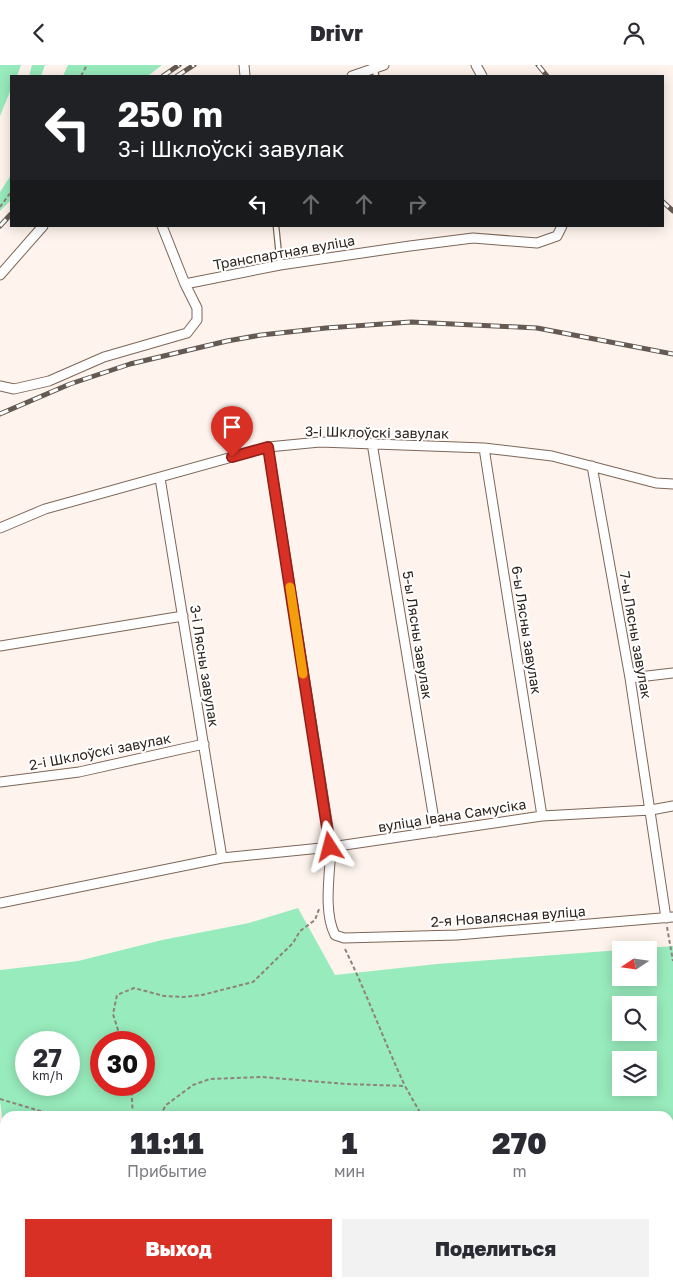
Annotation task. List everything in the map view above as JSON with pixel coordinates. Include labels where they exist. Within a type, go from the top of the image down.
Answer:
[{"type":"street","points":[[358,75],[375,72],[384,65]]},
{"type":"street","points":[[0,275],[42,227]]},
{"type":"street","points":[[0,386],[14,389],[48,381],[104,357],[187,333],[197,320],[197,308],[185,284],[162,227]]},
{"type":"street","name":"Транспартная вуліца","points":[[185,284],[280,265],[473,238],[537,243],[557,236],[562,227]]},
{"type":"street","name":"3-і Шклоўскі завулак","points":[[0,528],[45,509],[268,447],[320,442],[484,448],[552,456],[656,483],[673,484]]},
{"type":"street","name":"5-ы Лясны завулак","points":[[372,443],[436,832]]},
{"type":"street","points":[[268,447],[330,847],[330,925],[335,935],[344,938]]},
{"type":"street","name":"6-ы Лясны завулак","points":[[484,448],[542,816]]},
{"type":"street","name":"7-ы Лясны завулак","points":[[592,466],[670,918]]},
{"type":"street","name":"3-і Лясны завулак","points":[[160,478],[222,858]]},
{"type":"street","points":[[0,646],[183,616]]},
{"type":"street","points":[[630,678],[673,673]]},
{"type":"street","name":"2-і Шклоўскі завулак","points":[[0,782],[79,772],[204,744]]},
{"type":"street","name":"вуліца Івана Самусіка","points":[[0,903],[222,858],[330,847],[542,816],[673,807]]},
{"type":"street","name":"2-я Новалясная вуліца","points":[[344,938],[456,935],[670,918]]},
{"type":"lane","points":[[276,227],[280,265]]},
{"type":"path","points":[[0,207],[10,193]]},
{"type":"path","points":[[118,1031],[113,1014],[117,995],[134,988],[164,996],[183,997],[202,995],[253,982],[293,943],[300,931],[315,920],[319,907],[329,899]]},
{"type":"path","points":[[670,918],[667,932],[673,961]]},
{"type":"path","points":[[344,938],[344,945],[366,993],[388,1050],[419,1111]]},
{"type":"path","points":[[163,1111],[166,1105],[193,1085],[210,1079],[262,1077],[346,1084],[405,1086]]},
{"type":"path","points":[[132,1096],[133,1111]]},
{"type":"path","points":[[0,1099],[40,1111]]},
{"type":"green space","points":[[0,65],[21,65],[17,75],[10,75],[10,91],[0,116]]},
{"type":"green space","points":[[32,65],[45,65],[41,75],[29,75]]},
{"type":"green space","points":[[68,65],[162,65],[149,75],[63,75]]},
{"type":"green space","points":[[10,177],[10,201],[0,211],[0,192]]},
{"type":"green space","points":[[298,908],[335,975],[437,964],[612,951],[612,986],[658,986],[658,947],[673,946],[673,1111],[1,1111],[0,970],[78,961],[162,940],[249,923]]},
{"type":"railway","points":[[164,75],[179,65]]},
{"type":"railway","points":[[179,75],[194,65]]},
{"type":"railway","points":[[538,65],[546,75]]},
{"type":"railway","points":[[664,203],[673,211]]},
{"type":"railway","points":[[0,226],[10,215]]},
{"type":"railway","points":[[0,414],[70,384],[130,364],[227,341],[261,335],[326,328],[411,322],[537,328],[673,354]]},
{"type":"slow traffic","points":[[290,587],[303,674]]},
{"type":"route","points":[[232,457],[268,447],[330,847]]}]
